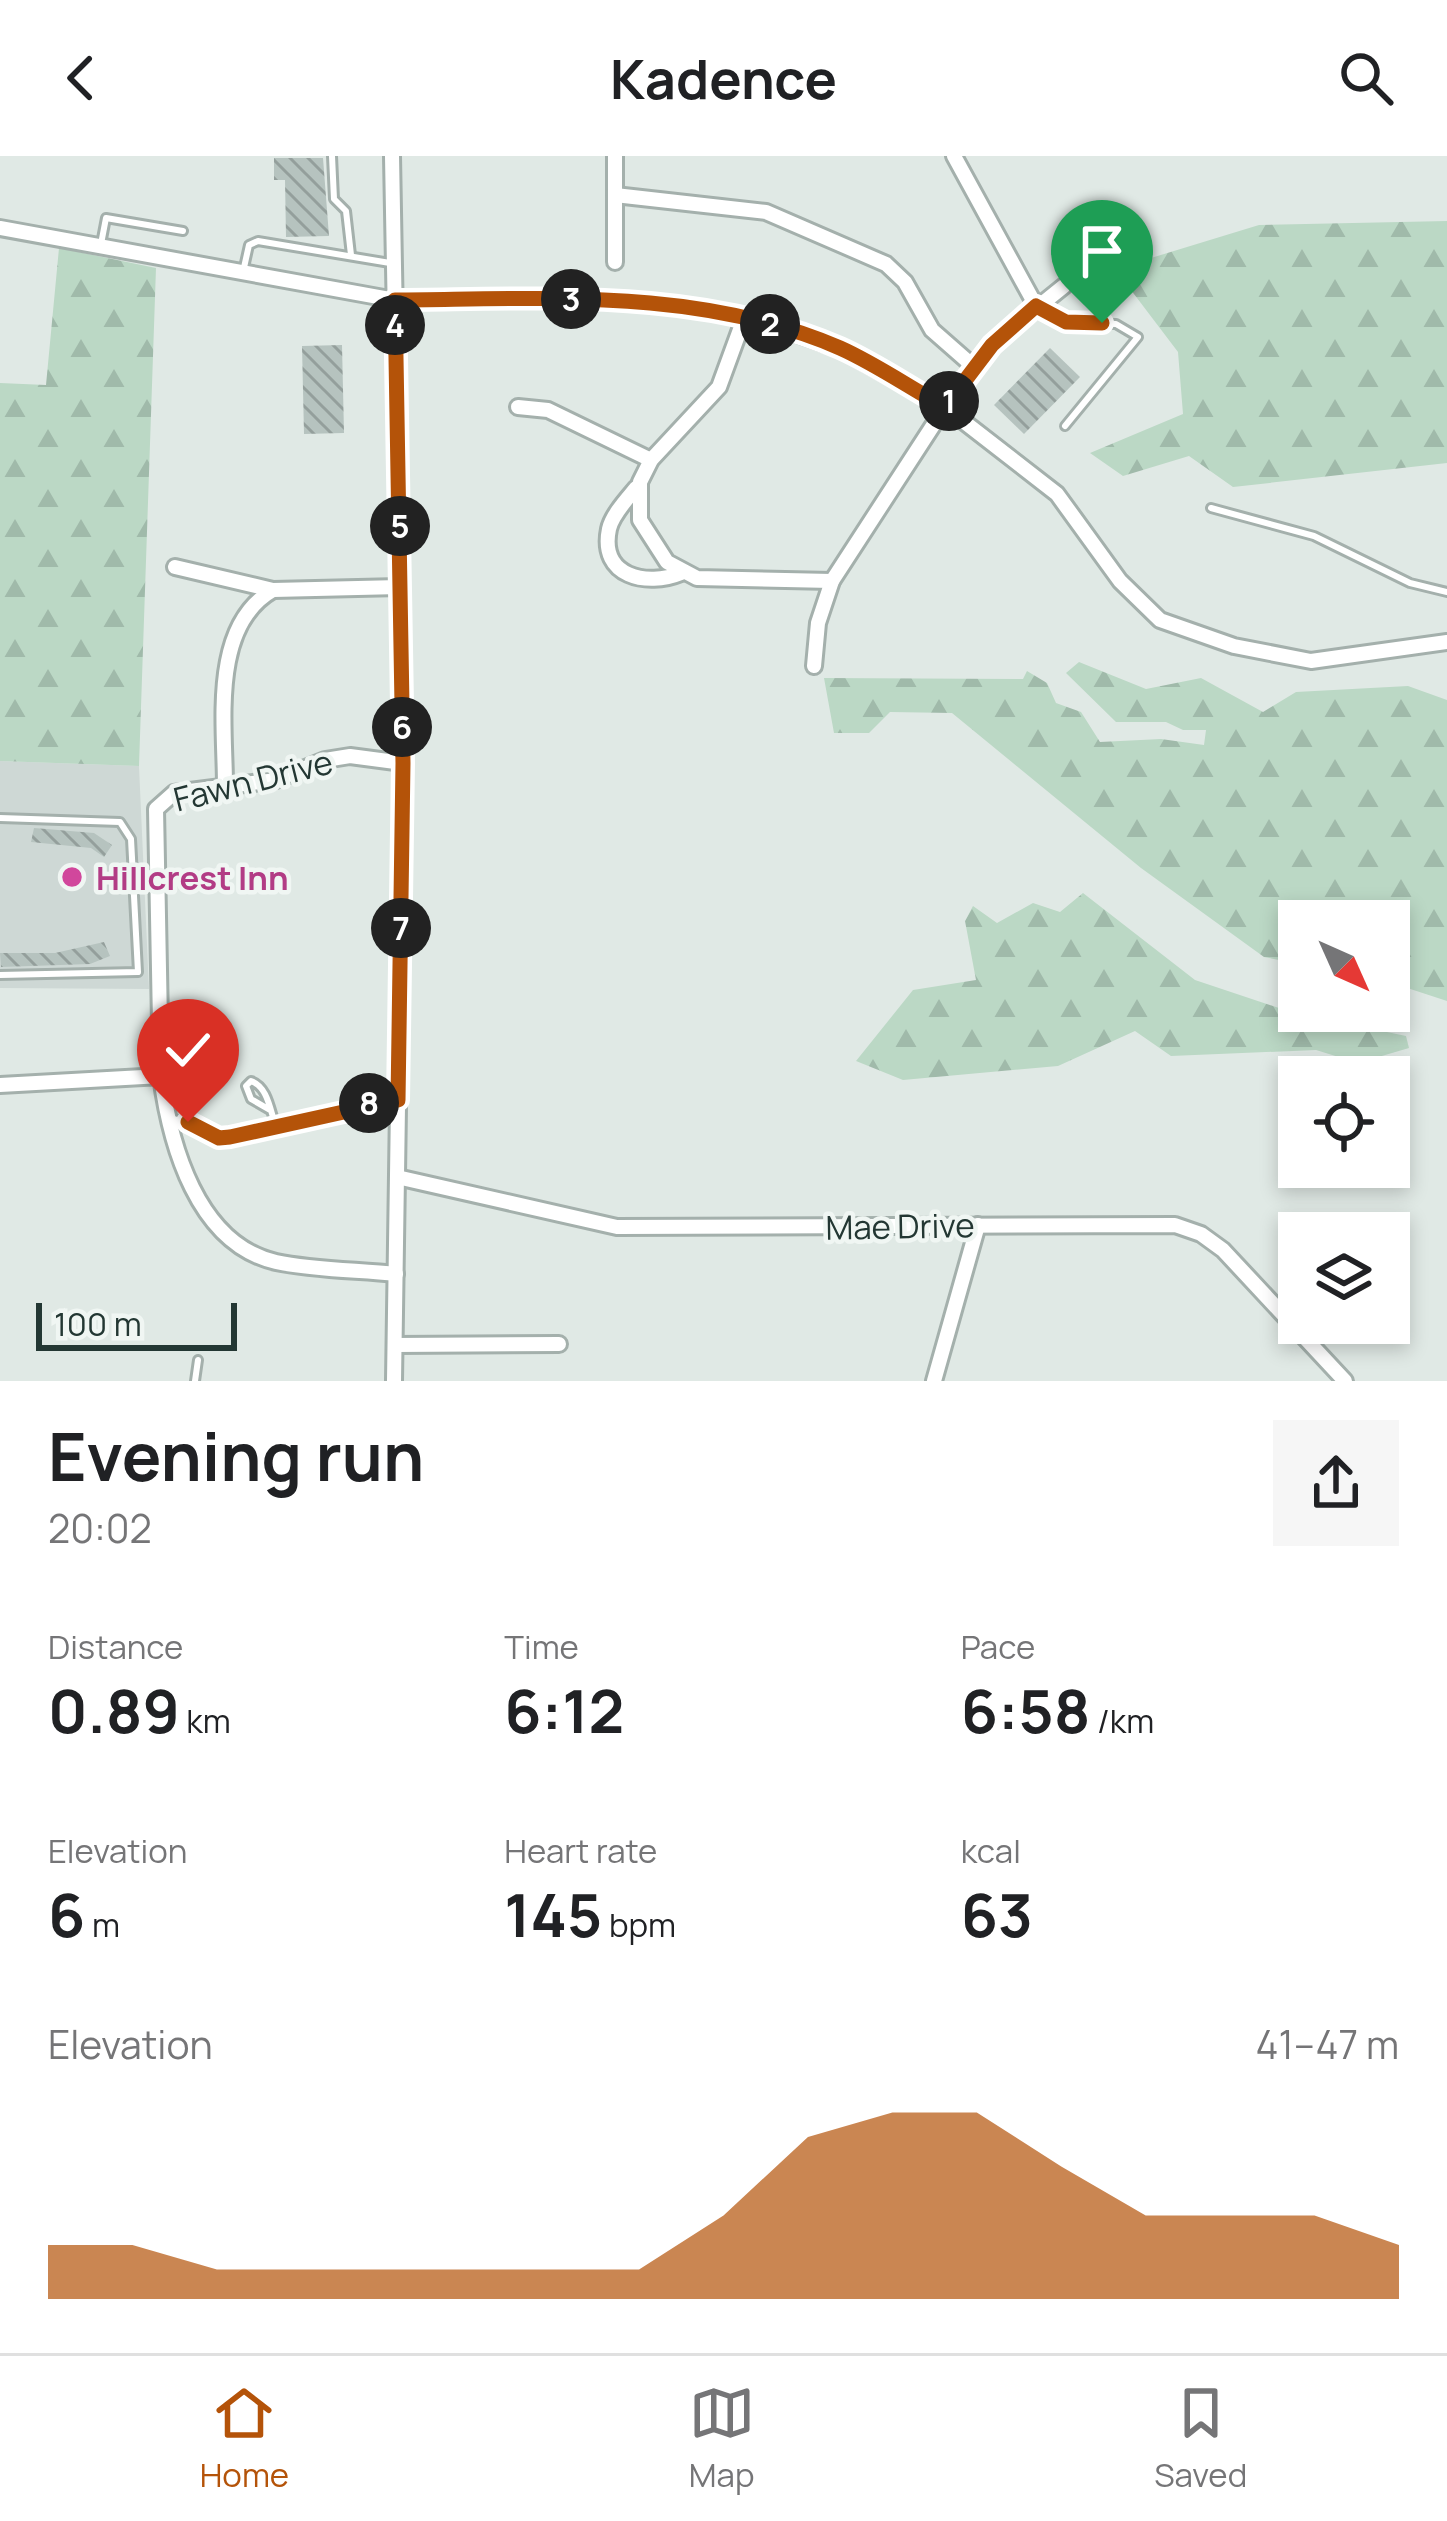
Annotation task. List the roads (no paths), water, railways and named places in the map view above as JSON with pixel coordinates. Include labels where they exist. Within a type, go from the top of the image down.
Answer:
[{"type":"street","points":[[392,156],[403,763],[394,1381]]},
{"type":"street","points":[[615,156],[615,262]]},
{"type":"street","points":[[954,156],[1036,306]]},
{"type":"street","points":[[615,195],[766,212],[867,255],[896,272],[932,330],[974,365]]},
{"type":"street","points":[[0,227],[395,300],[615,299],[745,316],[841,349],[945,407],[1057,494],[1120,581],[1160,620],[1234,646],[1311,661],[1447,642]]},
{"type":"street","points":[[814,666],[818,623],[832,581],[945,407],[974,365],[1064,286]]},
{"type":"street","points":[[681,572],[651,583],[639,580],[610,550],[609,529],[651,460],[719,387],[745,316]]},
{"type":"street","points":[[518,407],[548,410],[651,460]]},
{"type":"street","points":[[640,482],[640,520],[650,542],[681,572],[714,581],[832,581]]},
{"type":"street","points":[[175,567],[272,590],[400,587]]},
{"type":"street","points":[[225,786],[225,689],[235,631],[255,600],[272,590]]},
{"type":"street","name":"Fawn Drive","points":[[396,1274],[274,1261],[234,1240],[196,1195],[168,1118],[160,1076],[156,809],[174,793],[276,780],[350,756],[403,763]]},
{"type":"street","points":[[0,1085],[160,1076]]},
{"type":"street","name":"Mae Drive","points":[[397,1177],[617,1227],[1160,1223],[1202,1234],[1346,1381]]},
{"type":"street","points":[[934,1381],[978,1225]]},
{"type":"street","points":[[395,1345],[559,1344]]},
{"type":"lane","points":[[332,156],[334,199],[346,212],[351,256]]},
{"type":"lane","points":[[101,246],[106,218],[183,231]]},
{"type":"lane","points":[[243,272],[249,245],[258,241],[394,263]]},
{"type":"lane","points":[[1036,306],[1066,322],[1116,324],[1138,338],[1065,426]]},
{"type":"lane","points":[[1211,508],[1314,536],[1410,583],[1447,592]]},
{"type":"lane","points":[[0,818],[120,822],[131,839],[138,972],[0,976]]},
{"type":"lane","points":[[271,1110],[251,1099],[247,1086],[251,1081],[264,1091],[271,1110],[276,1126]]},
{"type":"lane","points":[[168,1118],[219,1138],[398,1100]]},
{"type":"lane","points":[[195,1381],[198,1360]]},
{"type":"place","name":"Hillcrest Inn","points":[[72,877]]}]
